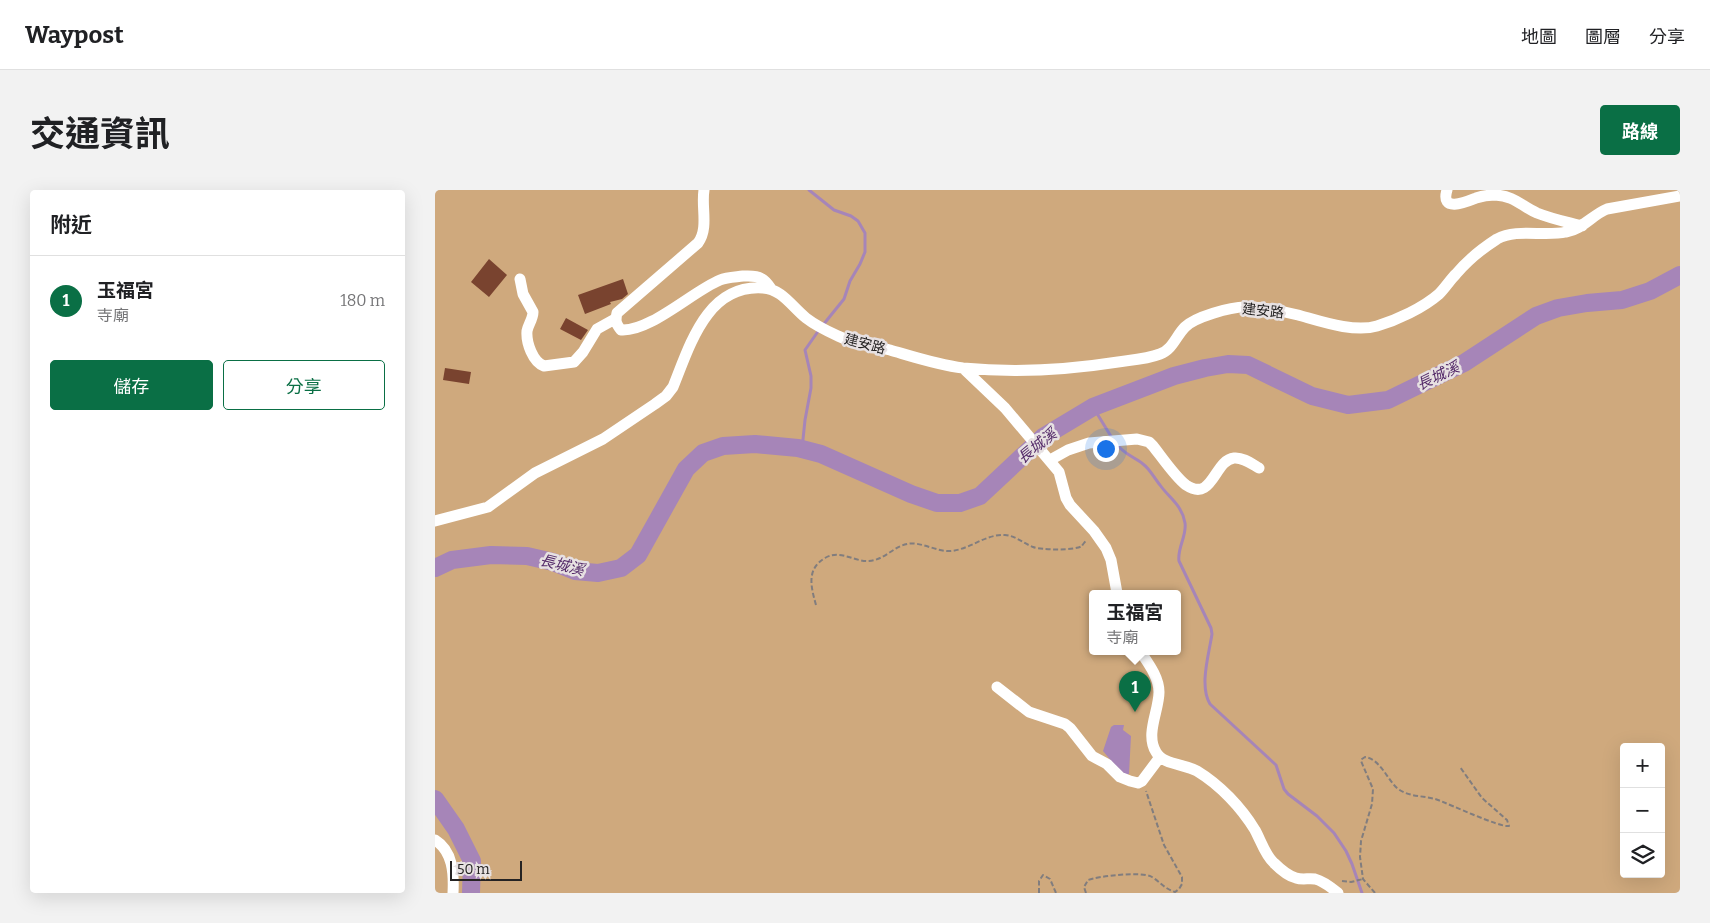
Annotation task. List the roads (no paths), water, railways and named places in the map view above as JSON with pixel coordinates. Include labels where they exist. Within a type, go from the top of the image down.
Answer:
[{"type":"street","points":[[705,190],[702,202],[704,231],[698,243],[617,313],[615,319],[617,325],[621,330],[635,329],[680,305],[717,282],[731,277],[757,276],[764,279],[772,290]]},
{"type":"street","points":[[1447,190],[1445,194],[1447,201],[1453,204],[1460,205],[1477,198],[1492,195],[1506,196],[1517,200],[1535,212],[1582,226]]},
{"type":"street","name":"建安路","points":[[772,290],[779,293],[811,321],[829,332],[853,342],[931,362],[963,368],[991,370],[1030,370],[1093,366],[1152,356],[1168,350],[1187,325],[1213,314],[1238,308],[1288,313],[1354,327],[1375,327],[1435,297],[1463,266],[1502,237],[1516,234],[1543,235],[1566,232],[1582,226],[1607,209],[1680,196]]},
{"type":"street","points":[[520,279],[523,294],[533,312],[527,330],[527,339],[532,353],[539,364],[544,366],[574,362],[597,330],[615,319]]},
{"type":"street","points":[[435,521],[488,507],[535,473],[603,440],[666,396],[673,386],[702,321],[722,298],[748,288],[772,290]]},
{"type":"street","points":[[963,368],[1005,408],[1059,472],[1069,505],[1094,531],[1106,548],[1111,560],[1116,590]]},
{"type":"street","points":[[1047,457],[1089,442],[1137,439],[1149,442],[1181,480],[1192,487],[1203,488],[1209,485],[1223,464],[1231,459],[1244,460],[1259,468]]},
{"type":"street","points":[[1142,655],[1157,682],[1158,700],[1152,733],[1155,752],[1160,757],[1195,770],[1223,792],[1243,811],[1274,863],[1296,878],[1315,879],[1338,893]]},
{"type":"street","points":[[997,687],[1029,712],[1065,724],[1074,732],[1092,756],[1107,764],[1120,777],[1130,782],[1138,783],[1142,781],[1160,757]]},
{"type":"street","points":[[435,840],[440,843],[447,853],[451,863],[454,882],[453,893]]},
{"type":"waterway","points":[[809,190],[834,210],[851,216],[858,221],[865,233],[865,252],[860,264],[850,281],[844,299],[823,325]]},
{"type":"waterway","name":"長城溪","points":[[435,568],[452,560],[491,555],[527,556],[553,562],[575,571],[598,573],[621,568],[638,555],[686,469],[703,453],[723,446],[755,444],[798,448],[821,454],[911,494],[937,503],[960,503],[980,496],[1043,437],[1093,407],[1174,376],[1228,364],[1248,365],[1312,396],[1348,405],[1388,400],[1464,363],[1536,316],[1558,308],[1622,300],[1650,291],[1680,275]]},
{"type":"waterway","points":[[802,449],[811,388],[811,376],[805,350],[819,330]]},
{"type":"waterway","points":[[1093,407],[1112,438]]},
{"type":"waterway","points":[[1116,443],[1128,455],[1148,468],[1181,511],[1185,528],[1179,551],[1179,561],[1211,628],[1212,634],[1205,679],[1205,688],[1210,704],[1276,765],[1284,789],[1288,794],[1317,816],[1334,833],[1346,851],[1362,893]]},
{"type":"waterway","name":"長城溪","points":[[435,799],[456,829],[472,861],[471,893]]},
{"type":"place","name":"玉福宮","points":[[1135,712]]}]
